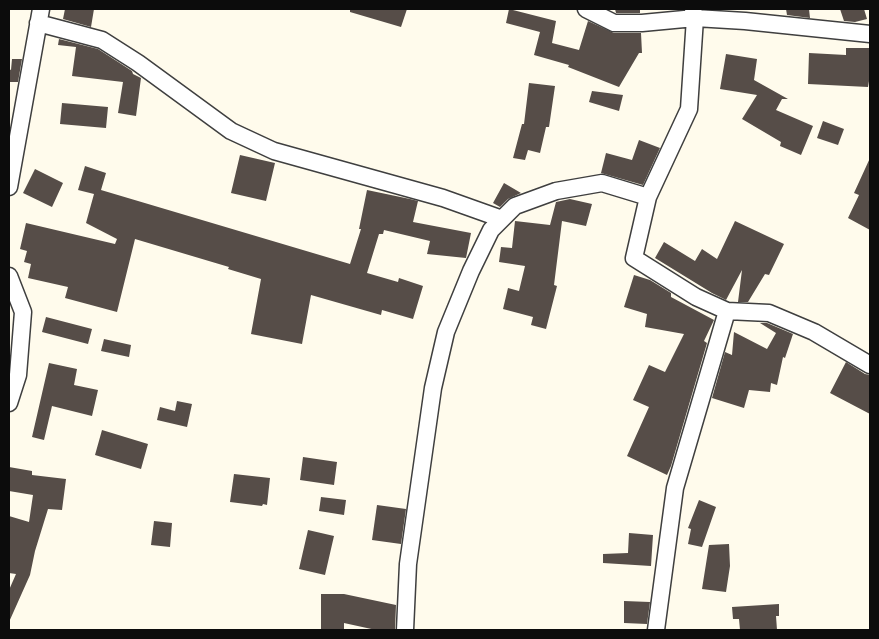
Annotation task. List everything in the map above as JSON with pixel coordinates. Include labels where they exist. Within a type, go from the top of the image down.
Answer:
[{"type":"street","points":[[586,9],[614,23],[642,23],[694,13],[745,21],[870,34]]},
{"type":"street","points":[[694,13],[689,108],[648,197],[634,258],[696,297],[728,311],[769,313],[814,332],[870,365]]},
{"type":"street","points":[[9,187],[40,16],[102,40],[231,131],[274,151],[443,198],[502,219]]},
{"type":"street","points":[[405,630],[408,564],[433,388],[446,332],[471,271],[491,230],[514,206],[556,191],[602,183],[648,197]]},
{"type":"street","points":[[9,276],[23,312],[18,376],[9,403]]},
{"type":"street","points":[[656,630],[675,488],[728,311]]},
{"type":"building","points":[[65,9],[94,9],[91,27],[63,19]]},
{"type":"building","points":[[350,9],[407,9],[401,27],[350,12]]},
{"type":"building","points":[[509,9],[556,21],[552,43],[579,50],[588,21],[614,33],[641,33],[642,53],[639,53],[619,87],[568,67],[569,65],[534,55],[540,32],[506,23]]},
{"type":"building","points":[[615,9],[640,10],[640,13],[616,13]]},
{"type":"building","points":[[786,9],[809,9],[810,18],[787,15]]},
{"type":"building","points":[[840,9],[864,9],[867,19],[855,22],[844,21]]},
{"type":"building","points":[[59,39],[98,49],[141,78],[136,116],[118,113],[123,82],[72,76],[76,47],[58,45]]},
{"type":"building","points":[[846,48],[870,48],[868,87],[808,84],[809,53],[846,55]]},
{"type":"building","points":[[726,54],[757,59],[754,80],[788,99],[782,99],[776,110],[813,126],[801,155],[780,146],[781,142],[742,119],[757,95],[720,89]]},
{"type":"building","points":[[12,59],[22,59],[18,82],[9,82],[9,69],[11,70]]},
{"type":"building","points":[[529,83],[555,86],[549,127],[546,127],[540,153],[528,150],[525,160],[513,158],[522,124],[524,124]]},
{"type":"building","points":[[592,91],[623,95],[619,111],[589,102]]},
{"type":"building","points":[[62,103],[108,107],[106,128],[60,124]]},
{"type":"building","points":[[823,121],[844,129],[838,145],[817,138]]},
{"type":"building","points":[[639,140],[660,148],[643,185],[601,173],[606,153],[632,160]]},
{"type":"building","points":[[240,155],[275,163],[266,201],[231,193]]},
{"type":"building","points":[[870,158],[870,230],[848,218],[859,195],[854,193]]},
{"type":"building","points":[[85,166],[106,173],[101,190],[350,264],[361,229],[359,229],[367,190],[410,199],[418,201],[413,222],[471,233],[466,258],[427,254],[430,241],[384,230],[383,234],[379,234],[367,273],[398,282],[399,278],[423,286],[413,319],[382,310],[381,315],[311,295],[302,344],[251,334],[261,279],[228,269],[229,267],[135,239],[117,312],[65,298],[68,287],[28,278],[31,264],[24,262],[27,251],[20,249],[26,223],[115,244],[117,239],[86,223],[94,194],[78,190]]},
{"type":"building","points":[[35,169],[63,183],[52,207],[23,193]]},
{"type":"building","points":[[504,183],[521,193],[508,199],[500,207],[493,203]]},
{"type":"building","points":[[570,199],[592,204],[586,226],[562,221],[554,285],[557,286],[546,329],[531,325],[533,317],[503,309],[508,288],[519,291],[525,266],[499,262],[501,247],[512,248],[515,221],[550,225],[556,202]]},
{"type":"building","points":[[735,221],[784,244],[769,275],[765,274],[748,302],[738,302],[742,270],[726,300],[655,258],[664,242],[695,261],[702,249],[717,259]]},
{"type":"building","points":[[634,275],[650,280],[671,293],[671,297],[714,320],[704,341],[707,343],[667,475],[627,456],[649,407],[633,400],[649,365],[665,372],[684,334],[645,327],[647,314],[624,307]]},
{"type":"building","points":[[46,317],[92,329],[88,344],[42,332]]},
{"type":"building","points":[[760,323],[767,323],[793,334],[785,358],[783,357],[777,385],[771,383],[770,392],[749,390],[744,408],[712,398],[725,352],[732,355],[734,332],[767,349],[776,333]]},
{"type":"building","points":[[104,339],[131,345],[129,357],[101,351]]},
{"type":"building","points":[[846,362],[865,374],[870,375],[870,414],[830,393]]},
{"type":"building","points":[[49,363],[77,369],[74,385],[98,390],[92,416],[52,406],[44,440],[32,437]]},
{"type":"building","points":[[177,401],[192,404],[187,427],[157,420],[160,407],[175,411]]},
{"type":"building","points":[[102,430],[148,444],[141,469],[95,455]]},
{"type":"building","points":[[303,457],[337,462],[334,485],[300,480]]},
{"type":"building","points":[[9,467],[32,471],[32,475],[66,479],[62,510],[48,509],[30,575],[9,622],[9,590],[16,574],[9,573],[9,516],[29,522],[33,495],[9,491]]},
{"type":"building","points":[[234,474],[270,478],[267,505],[230,502]]},
{"type":"building","points":[[321,497],[346,500],[344,515],[319,511]]},
{"type":"building","points":[[699,500],[716,507],[702,547],[688,544],[691,529],[688,528]]},
{"type":"building","points":[[377,505],[406,509],[401,544],[372,540]]},
{"type":"building","points":[[154,521],[172,523],[170,547],[151,545]]},
{"type":"building","points":[[308,530],[334,536],[325,575],[299,569]]},
{"type":"building","points":[[629,533],[653,535],[651,566],[603,563],[603,554],[628,553]]},
{"type":"building","points":[[729,544],[730,566],[726,592],[702,589],[709,545]]},
{"type":"building","points":[[321,594],[344,594],[396,605],[395,630],[376,630],[344,623],[344,630],[321,630]]},
{"type":"building","points":[[624,601],[650,602],[647,624],[624,623]]},
{"type":"building","points":[[779,604],[779,616],[776,616],[777,630],[740,630],[739,619],[733,619],[732,607]]}]
